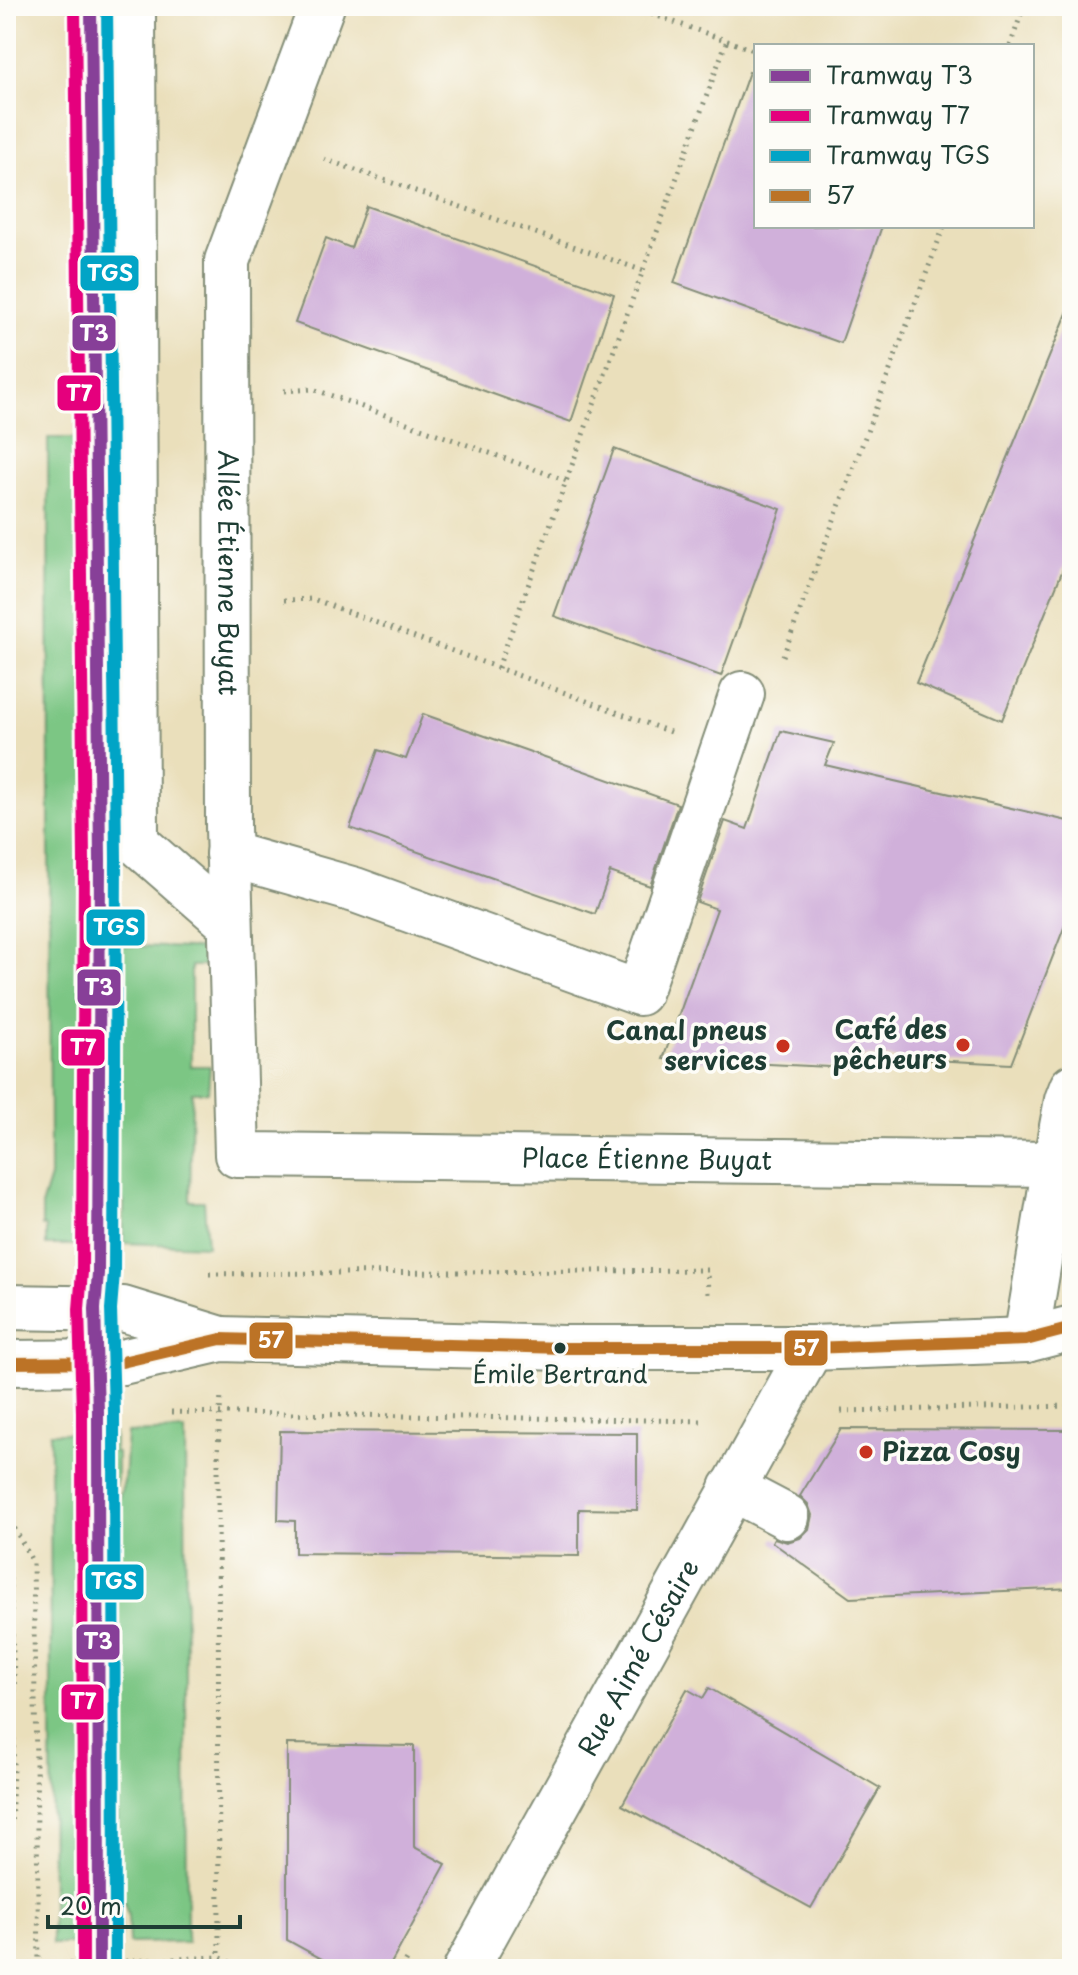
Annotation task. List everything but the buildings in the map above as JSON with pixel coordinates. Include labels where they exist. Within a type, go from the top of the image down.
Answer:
[{"type":"street","points":[[133,6],[136,842],[230,924]]},
{"type":"street","name":"Allée Étienne Buyat","points":[[237,1155],[228,854],[227,261],[322,6]]},
{"type":"street","points":[[228,854],[355,890],[639,993],[742,694]]},
{"type":"street","points":[[1026,1340],[1055,1164],[1072,1087]]},
{"type":"street","name":"Place Étienne Buyat","points":[[237,1155],[1055,1164]]},
{"type":"street","points":[[6,1307],[123,1309],[221,1339]]},
{"type":"street","points":[[6,1363],[122,1362],[221,1339],[564,1348],[811,1348],[1026,1340],[1072,1328]]},
{"type":"street","name":"Rue Aimé Césaire","points":[[466,1969],[811,1348]]},
{"type":"street","points":[[732,1488],[787,1517]]},
{"type":"path","points":[[6,1307],[12,6]]},
{"type":"path","points":[[629,6],[754,50]]},
{"type":"path","points":[[1011,44],[1024,6]]},
{"type":"path","points":[[498,668],[727,40]]},
{"type":"path","points":[[272,141],[644,271]]},
{"type":"path","points":[[742,694],[769,694],[943,228]]},
{"type":"path","points":[[228,395],[313,389],[567,481]]},
{"type":"path","points":[[228,602],[313,599],[723,752]]},
{"type":"path","points":[[204,1274],[707,1270]]},
{"type":"path","points":[[219,1969],[218,1451],[221,1339]]},
{"type":"path","points":[[160,1412],[708,1421],[804,1429],[833,1411],[1072,1406]]},
{"type":"path","points":[[6,1418],[15,1699],[7,1969]]},
{"type":"path","points":[[7,1514],[33,1563],[39,1967],[219,1957],[245,1969]]},
{"type":"path","points":[[128,1969],[130,1960]]},
{"type":"green space","points":[[48,438],[107,438],[108,1187],[118,1206],[113,1245],[46,1245],[46,1227],[42,1226],[42,1203],[50,1177]]},
{"type":"green space","points":[[116,945],[211,949],[210,966],[191,966],[191,1066],[210,1066],[208,1092],[192,1092],[190,1201],[204,1201],[207,1246],[123,1243],[124,1202],[113,1185]]},
{"type":"green space","points":[[185,1431],[187,1942],[129,1943],[128,1915],[118,1883],[116,1506],[124,1482],[127,1433]]},
{"type":"green space","points":[[50,1433],[114,1433],[114,1452],[117,1453],[117,1479],[109,1504],[111,1884],[121,1917],[120,1944],[52,1944]]},
{"type":"tram line","name":"T7","points":[[75,6],[84,860],[82,1272],[79,1309],[83,1969]]},
{"type":"tram line","name":"T3","points":[[91,6],[100,860],[98,1273],[95,1309],[99,1969]]},
{"type":"tram line","name":"TGS","points":[[107,6],[116,860],[114,1273],[111,1309],[115,1969]]},
{"type":"transit line","name":"57","points":[[6,1363],[122,1362],[221,1339],[564,1348],[811,1348],[1026,1340],[1072,1328]]},
{"type":"place","name":"Café des pêcheurs","points":[[963,1045]]},
{"type":"place","name":"Canal pneus services","points":[[783,1046]]},
{"type":"place","name":"Émile Bertrand","points":[[560,1348]]},
{"type":"place","name":"Pizza Cosy","points":[[866,1452]]}]
